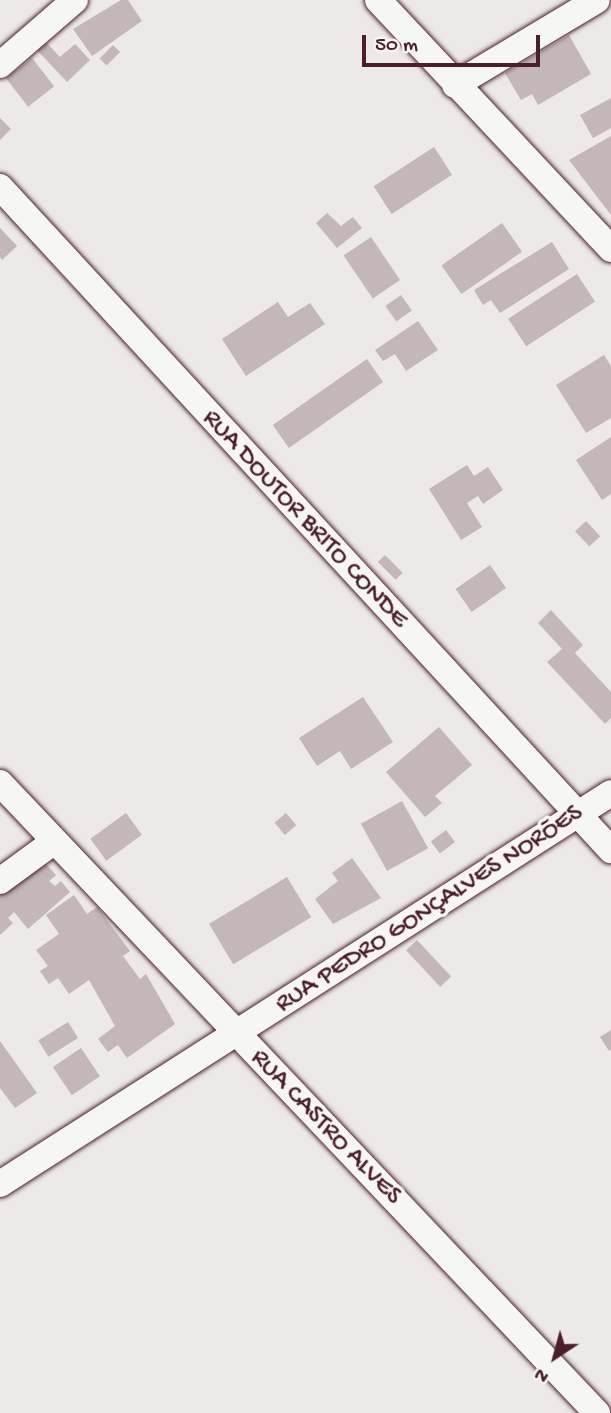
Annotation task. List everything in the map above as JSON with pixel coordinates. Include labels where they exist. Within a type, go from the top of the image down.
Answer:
[{"type":"street","points":[[0,65],[75,0]]},
{"type":"street","points":[[378,0],[611,249]]},
{"type":"street","points":[[455,85],[597,0]]},
{"type":"street","name":"RUA DOUTOR BRITO CONDE","points":[[0,187],[611,850]]},
{"type":"street","name":"RUA CASTRO ALVES","points":[[0,783],[597,1413]]},
{"type":"street","name":"RUA PEDRO GONÇALVES NORÕES","points":[[0,1184],[611,793]]},
{"type":"street","points":[[0,881],[54,842]]},
{"type":"building","points":[[121,0],[128,0],[142,21],[92,56],[73,29]]},
{"type":"building","points":[[569,35],[591,74],[538,105],[532,94],[521,100],[505,73]]},
{"type":"building","points":[[43,39],[60,57],[75,44],[90,60],[67,82],[34,47]]},
{"type":"building","points":[[113,45],[120,52],[107,66],[100,58]]},
{"type":"building","points":[[32,58],[54,86],[28,107],[6,78]]},
{"type":"building","points":[[611,98],[611,128],[593,138],[580,115]]},
{"type":"building","points":[[0,118],[11,129],[0,140]]},
{"type":"building","points":[[611,136],[611,215],[569,160]]},
{"type":"building","points":[[434,147],[452,175],[392,214],[374,186]]},
{"type":"building","points":[[327,213],[341,226],[353,217],[362,228],[337,248],[316,223]]},
{"type":"building","points":[[502,223],[522,252],[461,294],[441,265]]},
{"type":"building","points":[[0,228],[17,246],[2,260],[0,257]]},
{"type":"building","points":[[371,237],[400,280],[373,299],[344,255]]},
{"type":"building","points":[[552,242],[569,269],[500,313],[491,300],[483,305],[474,290]]},
{"type":"building","points":[[577,274],[595,302],[526,346],[508,319]]},
{"type":"building","points":[[401,295],[412,311],[396,321],[385,306]]},
{"type":"building","points":[[278,302],[288,317],[310,303],[325,324],[246,376],[222,339]]},
{"type":"building","points":[[418,321],[438,350],[406,371],[395,354],[383,361],[375,350]]},
{"type":"building","points":[[604,355],[611,366],[611,418],[586,433],[556,385]]},
{"type":"building","points":[[367,359],[383,382],[289,448],[273,425]]},
{"type":"building","points":[[611,437],[611,494],[602,500],[576,460]]},
{"type":"building","points":[[467,465],[474,476],[488,467],[503,490],[483,504],[478,496],[467,503],[482,527],[461,540],[429,489]]},
{"type":"building","points":[[586,521],[600,536],[589,547],[575,531]]},
{"type":"building","points":[[385,555],[403,573],[396,580],[378,562]]},
{"type":"building","points":[[490,565],[506,588],[472,612],[456,589]]},
{"type":"building","points":[[551,610],[583,645],[575,653],[611,692],[611,718],[605,724],[547,662],[562,649],[538,623]]},
{"type":"building","points":[[363,697],[393,742],[351,769],[340,751],[317,766],[299,738]]},
{"type":"building","points":[[439,727],[472,765],[435,796],[442,803],[425,817],[386,772]]},
{"type":"building","points":[[402,801],[428,848],[387,871],[361,824]]},
{"type":"building","points":[[126,813],[142,835],[106,861],[90,839]]},
{"type":"building","points":[[286,813],[296,825],[285,835],[275,823]]},
{"type":"building","points":[[446,830],[455,842],[440,853],[431,841]]},
{"type":"building","points":[[40,857],[56,875],[49,881],[55,886],[61,881],[70,892],[28,929],[14,912],[8,918],[13,923],[0,935],[0,892]]},
{"type":"building","points":[[352,858],[381,898],[333,924],[315,899],[338,881],[332,873]]},
{"type":"building","points":[[287,877],[311,917],[233,964],[209,924]]},
{"type":"building","points":[[74,895],[87,914],[97,907],[130,951],[123,956],[140,979],[146,974],[175,1024],[127,1058],[118,1045],[108,1052],[98,1039],[115,1026],[89,980],[69,994],[58,978],[49,984],[40,971],[48,966],[36,950],[59,934],[46,915]]},
{"type":"building","points":[[417,940],[451,977],[440,987],[406,950]]},
{"type":"building","points":[[68,1022],[78,1038],[48,1057],[38,1041]]},
{"type":"building","points":[[611,1030],[611,1050],[609,1051],[600,1037]]},
{"type":"building","points":[[0,1041],[37,1093],[15,1108],[0,1088]]},
{"type":"building","points":[[81,1048],[100,1076],[72,1095],[53,1067]]}]
